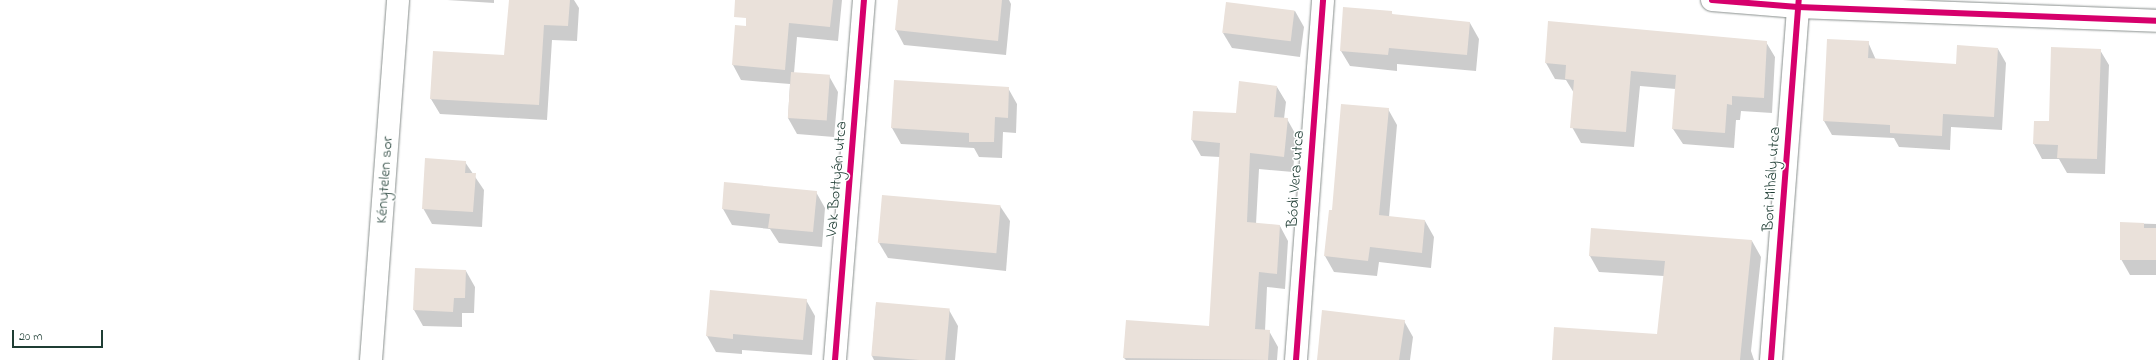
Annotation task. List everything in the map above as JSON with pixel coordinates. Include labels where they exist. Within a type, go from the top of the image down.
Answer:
[{"type":"street","name":"Kénytelen sor","points":[[371,360],[398,0]]},
{"type":"street","name":"Vak Bottyán utca","points":[[835,360],[864,0]]},
{"type":"street","name":"Bódi Vera utca","points":[[1296,360],[1323,0]]},
{"type":"street","points":[[1712,0],[2156,21]]},
{"type":"street","name":"Bori Mihály utca","points":[[1771,360],[1799,4]]},
{"type":"building","points":[[509,0],[570,0],[568,26],[544,25],[539,105],[430,99],[433,51],[504,55]]},
{"type":"building","points":[[735,0],[833,0],[830,27],[789,23],[785,70],[732,65],[735,25],[746,26],[746,18],[734,17]]},
{"type":"building","points":[[898,0],[1002,0],[998,41],[895,30]]},
{"type":"building","points":[[1226,2],[1294,10],[1291,41],[1222,33]]},
{"type":"building","points":[[1343,7],[1392,11],[1392,14],[1470,22],[1467,55],[1389,48],[1388,55],[1340,51]]},
{"type":"building","points":[[1548,21],[1767,41],[1764,98],[1732,96],[1732,105],[1727,104],[1725,133],[1672,129],[1676,75],[1631,71],[1626,132],[1570,128],[1574,80],[1565,79],[1566,65],[1545,63]]},
{"type":"building","points":[[1827,39],[1869,41],[1868,58],[1956,64],[1957,45],[1998,48],[1994,117],[1943,114],[1942,136],[1890,133],[1890,125],[1823,121]]},
{"type":"building","points":[[2051,47],[2101,49],[2097,159],[2057,158],[2058,145],[2033,144],[2034,121],[2049,121]]},
{"type":"building","points":[[791,72],[830,75],[827,121],[788,118]]},
{"type":"building","points":[[894,80],[1009,87],[1008,118],[995,117],[994,142],[969,142],[969,133],[891,128]]},
{"type":"building","points":[[1239,81],[1277,86],[1274,117],[1288,118],[1284,157],[1250,153],[1247,222],[1280,225],[1277,274],[1259,272],[1255,329],[1270,330],[1268,360],[1123,358],[1126,320],[1209,326],[1220,143],[1191,140],[1193,111],[1236,113]]},
{"type":"building","points":[[1341,104],[1389,108],[1379,215],[1425,220],[1422,253],[1370,247],[1368,261],[1324,256],[1329,210],[1332,210]]},
{"type":"building","points":[[425,158],[466,161],[465,173],[476,173],[473,212],[422,209]]},
{"type":"building","points":[[724,182],[817,191],[813,232],[768,228],[770,214],[722,209]]},
{"type":"building","points":[[882,195],[1001,205],[996,253],[878,243]]},
{"type":"building","points":[[2120,222],[2144,223],[2144,228],[2156,228],[2156,260],[2120,260]]},
{"type":"building","points":[[1591,228],[1752,240],[1740,360],[1552,360],[1554,327],[1657,334],[1665,261],[1589,256]]},
{"type":"building","points":[[415,268],[466,270],[465,298],[454,298],[453,312],[413,310]]},
{"type":"building","points":[[710,290],[807,299],[803,340],[733,334],[733,339],[706,336]]},
{"type":"building","points":[[876,302],[950,308],[945,360],[919,360],[871,356]]},
{"type":"building","points":[[1322,310],[1405,320],[1399,360],[1317,360]]},
{"type":"cycle path","points":[[835,360],[864,0]]},
{"type":"cycle path","points":[[1296,360],[1323,0]]},
{"type":"cycle path","points":[[1712,0],[1798,7],[2156,21]]},
{"type":"cycle path","points":[[1771,360],[1799,0]]}]
